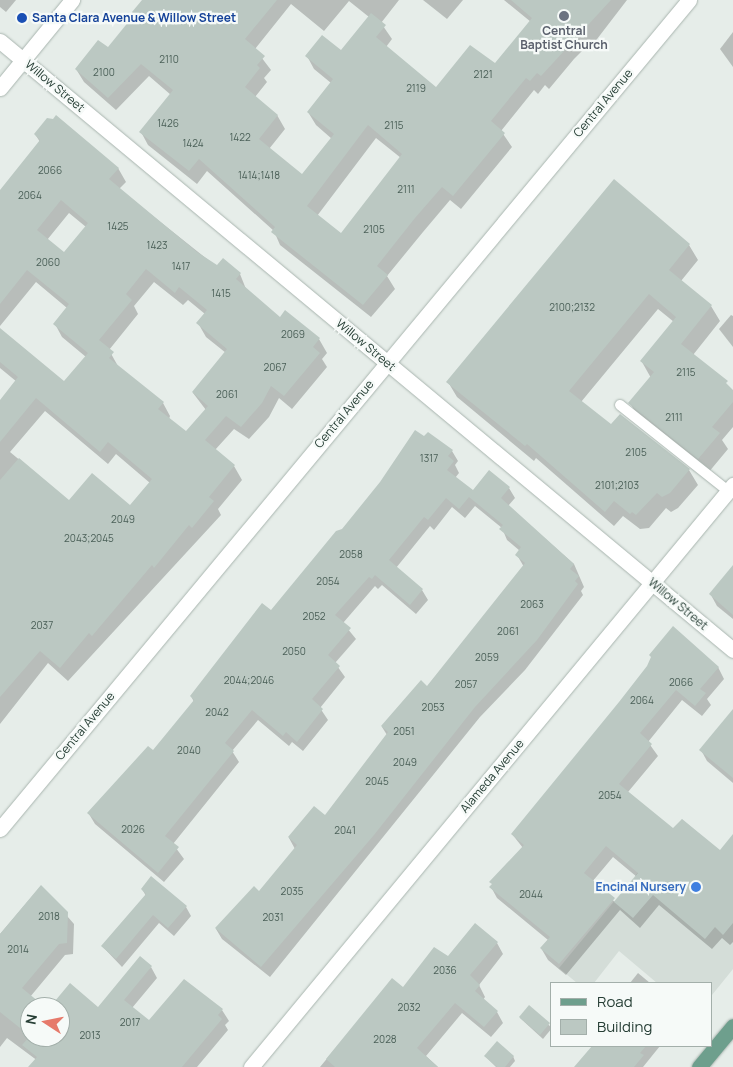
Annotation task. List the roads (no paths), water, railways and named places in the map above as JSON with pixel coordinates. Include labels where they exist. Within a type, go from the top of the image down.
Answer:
[{"type":"main road","points":[[699,1067],[733,1026]]},
{"type":"street","points":[[0,88],[72,0]]},
{"type":"street","name":"Central Avenue","points":[[0,829],[689,0]]},
{"type":"street","name":"Willow Street","points":[[0,40],[733,650]]},
{"type":"street","name":"Alameda Avenue","points":[[251,1067],[731,488]]},
{"type":"lane","points":[[620,405],[731,488]]},
{"type":"place","name":"Central Baptist Church","points":[[564,16]]},
{"type":"place","name":"Santa Clara Avenue & Willow Street","points":[[22,18]]},
{"type":"place","name":"Encinal Nursery","points":[[696,887]]}]
